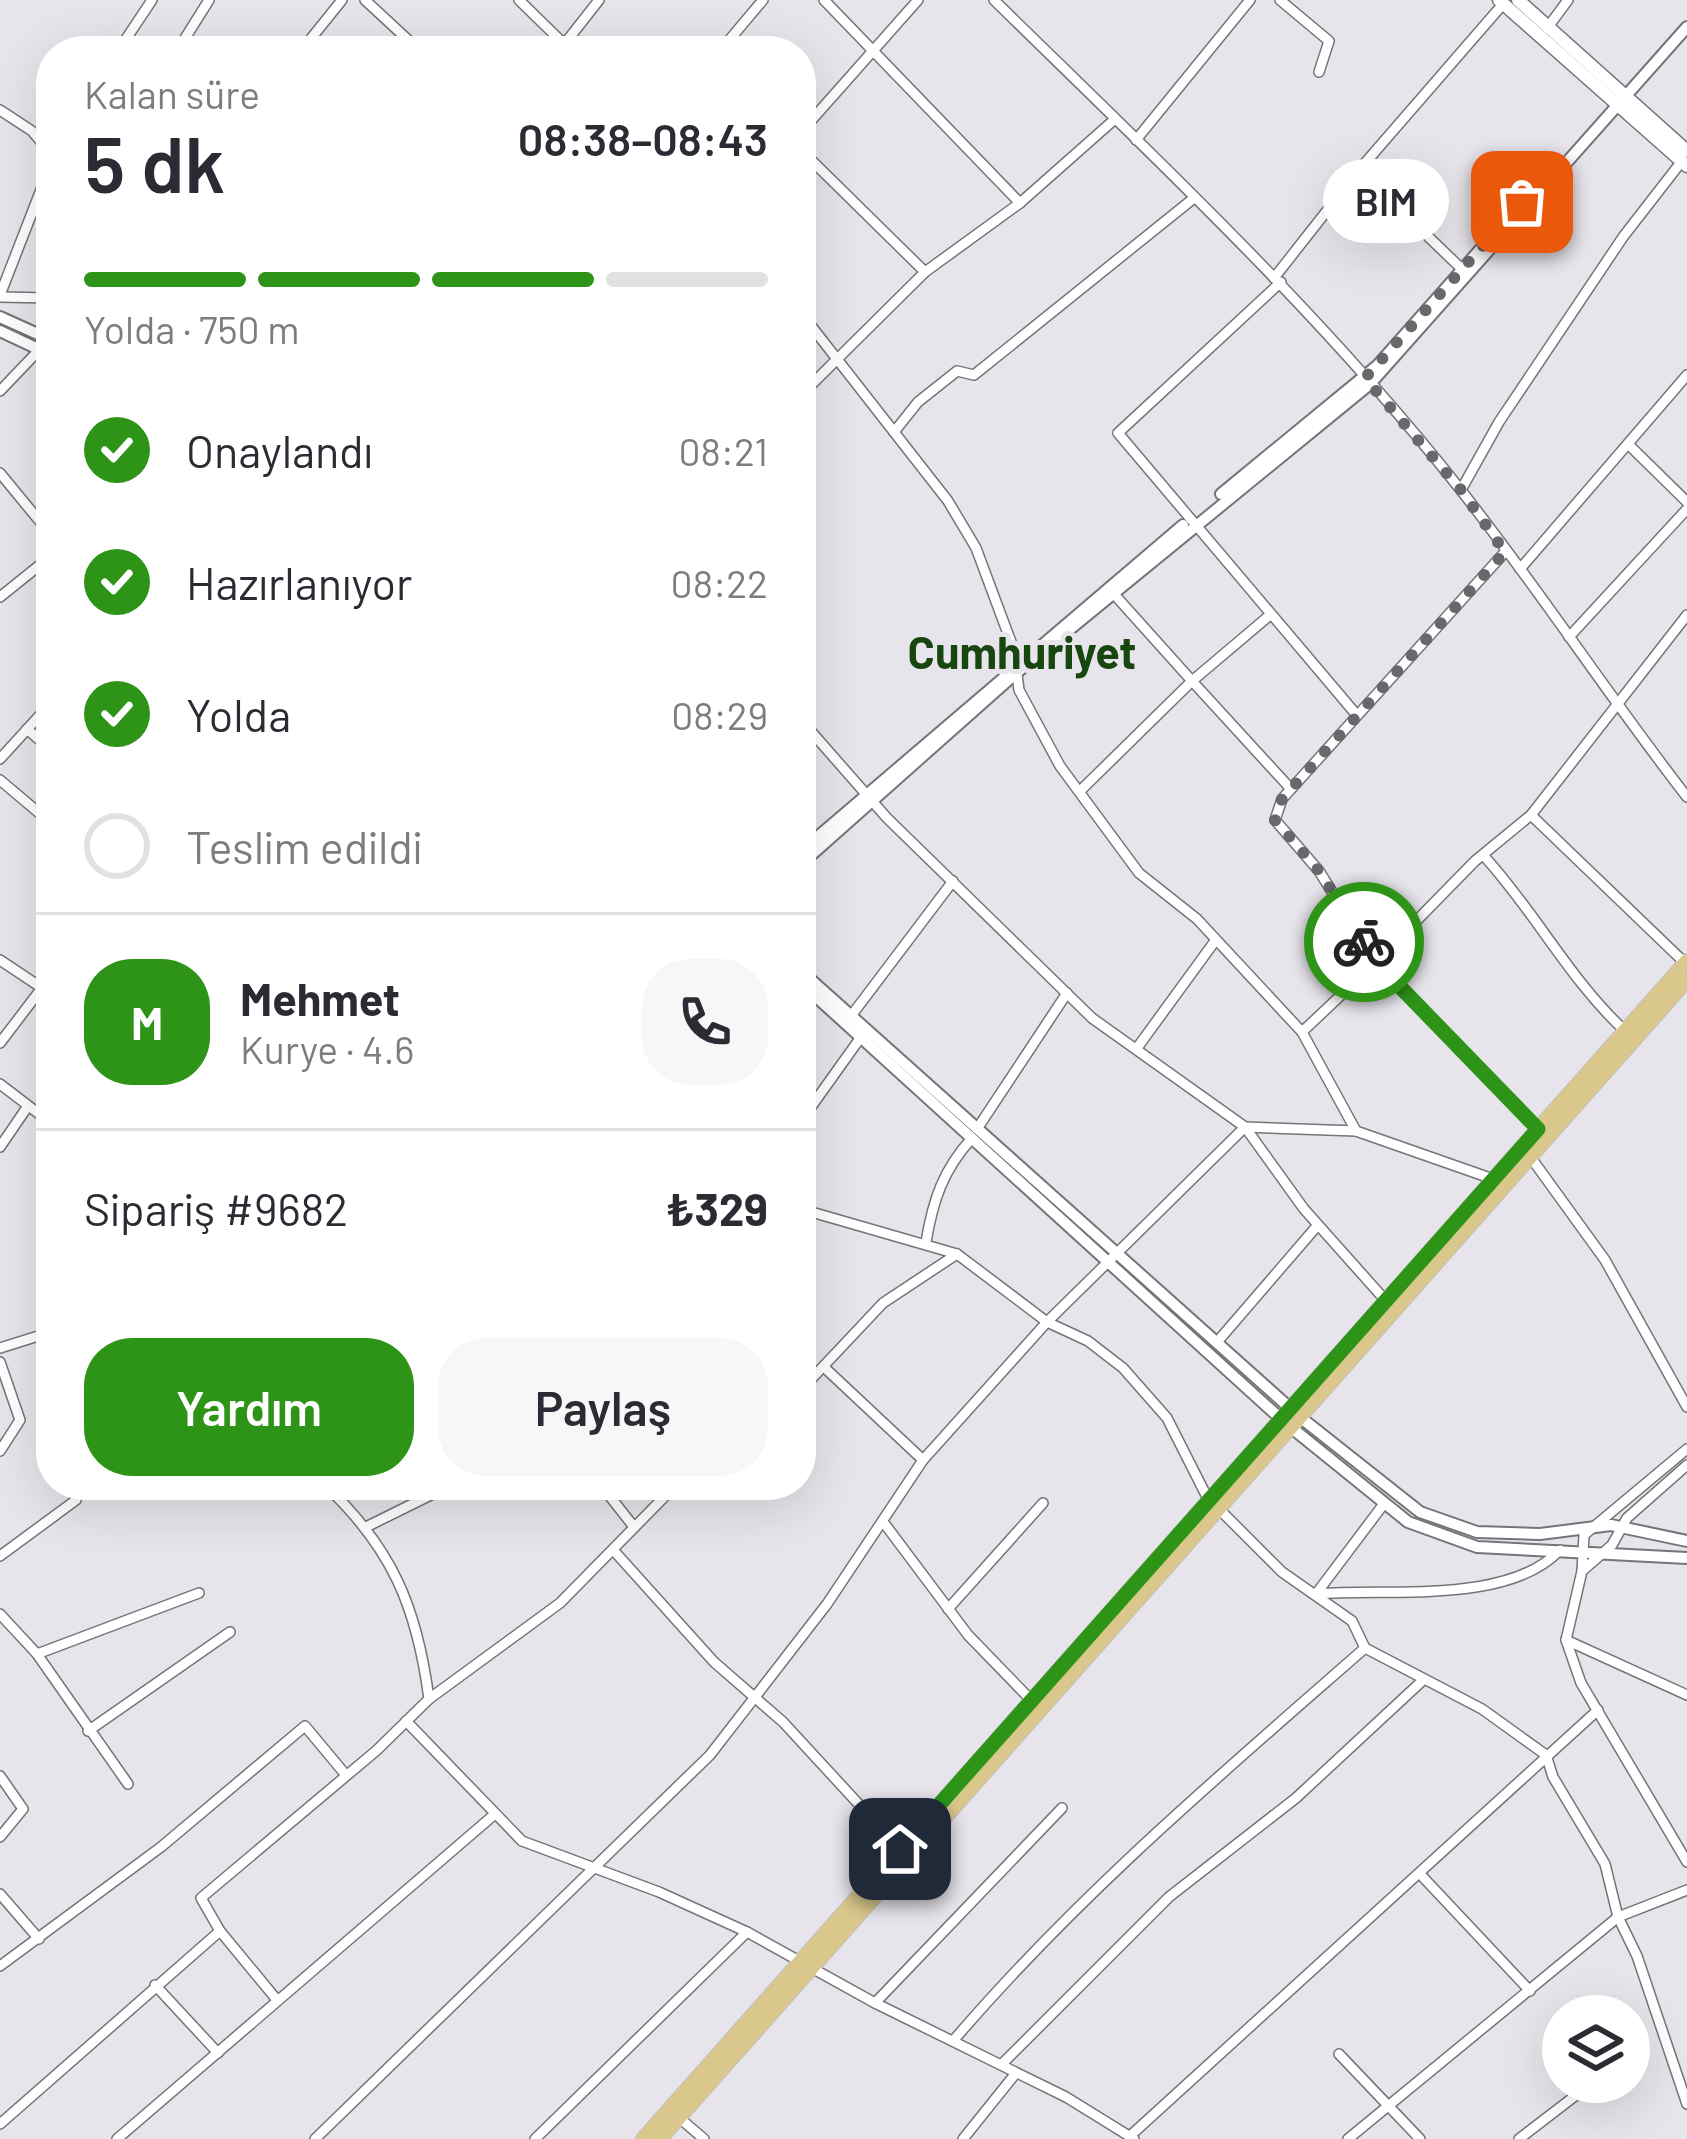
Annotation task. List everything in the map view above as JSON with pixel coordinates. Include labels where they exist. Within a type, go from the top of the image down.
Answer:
[{"type":"main road","points":[[1518,0],[1685,159]]},
{"type":"main road","points":[[1501,2],[1619,99]]},
{"type":"main road","points":[[1291,1418],[1386,1301],[1686,962]]},
{"type":"main road","points":[[643,2139],[674,2113],[1687,980]]},
{"type":"main road","points":[[805,1965],[900,1849],[1214,1505]]},
{"type":"main road","points":[[660,2139],[674,2113]]},
{"type":"street","points":[[128,36],[152,0]]},
{"type":"street","points":[[186,36],[209,0]]},
{"type":"street","points":[[313,36],[342,0]]},
{"type":"street","points":[[365,0],[404,36]]},
{"type":"street","points":[[519,0],[550,36]]},
{"type":"street","points":[[570,36],[598,0]]},
{"type":"street","points":[[733,36],[763,0]]},
{"type":"street","points":[[824,0],[876,48],[1020,203]]},
{"type":"street","points":[[816,115],[918,0]]},
{"type":"street","points":[[994,0],[1278,280],[1367,381],[1461,490],[1687,797]]},
{"type":"street","points":[[1136,140],[1250,0]]},
{"type":"street","points":[[1280,0],[1329,41],[1318,72]]},
{"type":"street","points":[[1547,27],[1568,0]]},
{"type":"street","points":[[1354,713],[1118,433],[1278,280],[1358,170],[1501,2]]},
{"type":"street","points":[[1619,99],[1687,17]]},
{"type":"street","points":[[816,849],[1015,669],[1367,381],[1687,27]]},
{"type":"street","points":[[0,110],[36,136]]},
{"type":"street","points":[[816,381],[925,272],[1020,203],[1115,119]]},
{"type":"street","points":[[1461,490],[1499,422],[1645,204],[1685,159]]},
{"type":"street","points":[[816,165],[925,272]]},
{"type":"street","points":[[1358,170],[1464,272]]},
{"type":"street","points":[[894,432],[918,402],[957,371],[974,376],[1194,198]]},
{"type":"street","points":[[36,203],[0,296],[36,297]]},
{"type":"street","points":[[0,317],[36,339]]},
{"type":"street","points":[[0,331],[36,342]]},
{"type":"street","points":[[816,334],[894,432],[976,548],[1015,669],[1060,766],[1139,873],[1215,941],[1302,1032],[1356,1131]]},
{"type":"street","points":[[0,391],[36,357]]},
{"type":"street","points":[[1520,569],[1687,375]]},
{"type":"street","points":[[1569,637],[1687,505],[1628,445]]},
{"type":"street","points":[[0,473],[36,517]]},
{"type":"street","points":[[1015,669],[1113,593],[1192,523]]},
{"type":"street","points":[[1505,552],[1354,713],[1290,788],[1275,820],[1319,871],[1376,962],[1538,1129]]},
{"type":"street","points":[[0,597],[36,568]]},
{"type":"street","points":[[1113,593],[1290,788]]},
{"type":"street","points":[[1080,791],[1192,681],[1270,615]]},
{"type":"street","points":[[1302,1032],[1531,814],[1687,615]]},
{"type":"street","points":[[1676,628],[1687,639]]},
{"type":"street","points":[[0,759],[36,719]]},
{"type":"street","points":[[27,729],[36,737]]},
{"type":"street","points":[[816,737],[868,798],[1067,993],[1245,1127],[1318,1226],[1386,1301]]},
{"type":"street","points":[[0,780],[36,810]]},
{"type":"street","points":[[816,838],[868,798]]},
{"type":"street","points":[[1531,814],[1686,962]]},
{"type":"street","points":[[1483,855],[1507,880],[1543,938],[1583,981],[1591,999],[1625,1031]]},
{"type":"street","points":[[850,1016],[953,881]]},
{"type":"street","points":[[1137,1048],[1215,941]]},
{"type":"street","points":[[0,960],[36,984]]},
{"type":"street","points":[[816,984],[1383,1505],[1424,1531],[1459,1543],[1687,1558]]},
{"type":"street","points":[[926,1242],[940,1184],[1067,993]]},
{"type":"street","points":[[816,996],[975,1133]]},
{"type":"street","points":[[0,1043],[36,1002]]},
{"type":"street","points":[[816,1100],[861,1037]]},
{"type":"street","points":[[0,1084],[36,1112]]},
{"type":"street","points":[[0,1147],[28,1106]]},
{"type":"street","points":[[314,2139],[386,2064],[508,1954],[588,1869],[710,1755],[827,1604],[923,1460],[1047,1322],[1245,1127],[1356,1131],[1493,1179]]},
{"type":"street","points":[[1529,1155],[1605,1261],[1687,1407]]},
{"type":"street","points":[[816,1215],[957,1254],[1047,1322],[1088,1341],[1123,1368],[1167,1418],[1214,1505],[1282,1572],[1352,1621],[1365,1648],[1421,1682],[1482,1709],[1546,1755],[1605,1864],[1618,1917],[1637,1956],[1687,2104]]},
{"type":"street","points":[[1218,1341],[1318,1226]]},
{"type":"street","points":[[816,1378],[883,1303],[957,1254]]},
{"type":"street","points":[[1113,1257],[1218,1341],[1291,1418],[1393,1494],[1440,1521],[1495,1534],[1592,1527],[1687,1541]]},
{"type":"street","points":[[0,1348],[36,1337]]},
{"type":"street","points":[[0,1362],[20,1420],[0,1451]]},
{"type":"street","points":[[826,1370],[923,1460]]},
{"type":"street","points":[[1687,1449],[1581,1540],[1582,1571],[1566,1640],[1567,1656],[1687,1862]]},
{"type":"street","points":[[1582,1571],[1606,1552],[1618,1528],[1687,1465]]},
{"type":"street","points":[[0,1556],[76,1500]]},
{"type":"street","points":[[341,1500],[368,1526],[391,1561],[419,1639],[429,1699]]},
{"type":"street","points":[[368,1526],[421,1500]]},
{"type":"street","points":[[613,1500],[634,1527]]},
{"type":"street","points":[[278,2000],[220,1931],[201,1898],[429,1699],[560,1603],[661,1500]]},
{"type":"street","points":[[948,1609],[1043,1503]]},
{"type":"street","points":[[1316,1594],[1383,1505]]},
{"type":"street","points":[[884,1523],[948,1609],[1032,1701]]},
{"type":"street","points":[[1316,1594],[1459,1590],[1527,1574],[1560,1550]]},
{"type":"street","points":[[615,1552],[714,1662],[752,1695],[900,1849]]},
{"type":"street","points":[[37,1654],[199,1592]]},
{"type":"street","points":[[0,1614],[37,1654],[128,1784]]},
{"type":"street","points":[[88,1731],[230,1631]]},
{"type":"street","points":[[1566,1640],[1686,1692]]},
{"type":"street","points":[[953,2041],[1026,1956],[1132,1852],[1365,1648]]},
{"type":"street","points":[[1002,2064],[1168,1897],[1297,1798],[1421,1682]]},
{"type":"street","points":[[406,1721],[522,1841],[659,1892],[747,1932],[1132,2137],[1598,1710]]},
{"type":"street","points":[[0,1966],[161,1847],[305,1726],[345,1774]]},
{"type":"street","points":[[0,1837],[23,1809],[1,1780]]},
{"type":"street","points":[[875,2003],[1062,1808]]},
{"type":"street","points":[[117,2139],[495,1814]]},
{"type":"street","points":[[1420,1875],[1531,1991]]},
{"type":"street","points":[[1348,2139],[1618,1917],[1687,1890]]},
{"type":"street","points":[[0,1894],[39,1939]]},
{"type":"street","points":[[0,2124],[220,1931]]},
{"type":"street","points":[[535,2139],[747,1932]]},
{"type":"street","points":[[155,1985],[218,2053]]},
{"type":"street","points":[[1339,2054],[1420,2139]]},
{"type":"street","points":[[963,2139],[1016,2073]]},
{"type":"street","points":[[1519,2139],[1566,2103]]},
{"type":"street","points":[[674,2113],[704,2139]]},
{"type":"way so far","points":[[1364,942],[1319,871],[1275,820],[1282,799],[1354,713],[1505,552],[1461,490],[1365,378],[1522,202]]},
{"type":"place","name":"BIM","points":[[1522,202]]},
{"type":"district","name":"Cumhuriyet","points":[[1022,651]]},
{"type":"route","points":[[900,1849],[1538,1129],[1376,962],[1364,942]]}]
